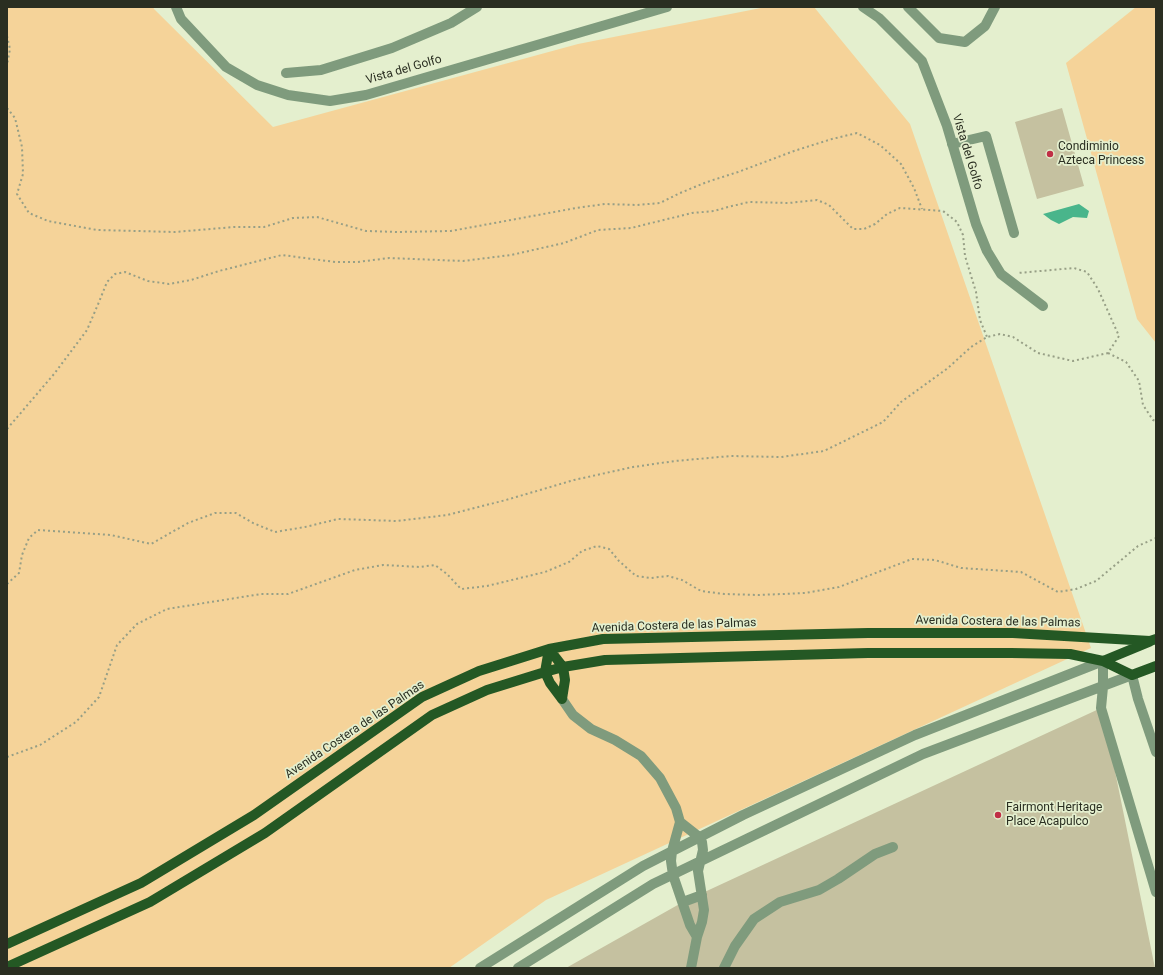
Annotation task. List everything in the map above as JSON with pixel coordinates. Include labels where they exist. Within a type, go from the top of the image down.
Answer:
[{"type":"main road","name":"Avenida Costera de las Palmas","points":[[7,944],[141,883],[254,815],[422,697],[479,671],[549,649],[604,639],[868,633],[1013,633],[1153,640]]},
{"type":"main road","points":[[1103,661],[1153,640]]},
{"type":"main road","points":[[549,649],[563,667],[565,680],[562,699]]},
{"type":"main road","points":[[549,649],[545,672],[550,684],[562,699]]},
{"type":"main road","points":[[7,967],[150,902],[266,833],[432,715],[487,690],[563,667],[605,660],[868,654],[1011,653],[1070,654],[1103,661],[1132,675],[1156,666]]},
{"type":"street","name":"Vista del Golfo","points":[[176,7],[181,19],[226,67],[257,86],[288,95],[330,101],[366,95],[667,7]]},
{"type":"street","points":[[286,72],[321,70],[392,48],[451,23],[477,7]]},
{"type":"street","name":"Vista del Golfo","points":[[863,7],[879,18],[922,61],[947,126],[976,224],[987,251],[1001,274],[1043,306]]},
{"type":"street","points":[[908,7],[939,38],[965,42],[984,26],[995,7]]},
{"type":"street","points":[[952,144],[986,136],[1014,233]]},
{"type":"street","points":[[480,968],[493,964],[643,866],[699,837],[915,735],[1103,661],[1101,708],[1156,892]]},
{"type":"street","points":[[518,968],[653,884],[923,754],[1132,675],[1138,699],[1156,752]]},
{"type":"street","points":[[562,699],[573,715],[591,729],[615,740],[640,756],[660,778],[676,808],[680,822],[672,851],[671,861],[673,875],[690,925],[697,937]]},
{"type":"street","points":[[680,822],[699,837],[702,842],[703,850],[698,871],[704,910],[691,968]]},
{"type":"street","points":[[724,968],[735,946],[754,919],[780,902],[819,890],[875,854],[893,847]]},
{"type":"street","points":[[683,902],[702,895]]},
{"type":"path","points":[[7,36],[10,48],[7,65]]},
{"type":"path","points":[[7,108],[15,118],[22,147],[23,174],[17,194],[29,213],[48,221],[97,230],[175,232],[234,227],[264,227],[293,218],[317,217],[366,231],[451,231],[605,204],[637,205],[660,203],[707,182],[794,151],[857,133],[880,145],[901,164],[914,188],[922,209]]},
{"type":"path","points":[[7,429],[54,374],[87,330],[100,302],[107,282],[115,274],[125,272],[148,281],[169,284],[191,280],[282,254],[335,262],[358,262],[389,258],[463,261],[511,255],[564,243],[598,230],[631,228],[692,213],[714,211],[749,202],[817,200],[828,205],[853,229],[864,229],[875,224],[887,214],[900,208],[943,211],[957,222],[963,235],[965,256],[976,292],[980,320],[987,337]]},
{"type":"path","points":[[1001,274],[1074,268],[1087,272],[1098,289],[1119,336],[1108,353]]},
{"type":"path","points":[[7,584],[20,573],[22,555],[29,538],[38,530],[111,535],[151,544],[188,523],[215,513],[236,513],[253,523],[275,532],[338,519],[397,520],[447,515],[506,500],[574,480],[633,467],[675,461],[731,456],[781,457],[824,451],[883,422],[901,402],[948,368],[971,347],[987,337],[1000,334],[1013,337],[1038,353],[1073,362],[1108,353],[1126,362],[1139,381],[1143,405],[1153,420],[1156,421]]},
{"type":"path","points":[[7,757],[40,745],[76,722],[99,697],[117,645],[137,624],[167,609],[261,594],[288,594],[356,570],[383,564],[420,567],[435,565],[447,574],[461,589],[487,586],[545,572],[569,562],[582,551],[597,546],[609,548],[619,561],[636,576],[651,578],[668,576],[682,580],[701,591],[724,594],[759,595],[805,593],[839,587],[912,559],[935,560],[961,568],[999,572],[1021,572],[1058,592],[1076,589],[1096,581],[1138,546],[1156,538]]},
{"type":"shaded area","points":[[7,7],[153,7],[273,127],[578,44],[766,7],[814,7],[910,124],[1091,648],[546,900],[449,968],[7,968]]},
{"type":"shaded area","points":[[1136,7],[1156,7],[1156,343],[1137,319],[1066,63]]},
{"type":"shaded area","points":[[1079,204],[1089,211],[1087,218],[1073,217],[1059,224],[1043,214]]},
{"type":"building","name":"Condiminio Azteca Princess","points":[[1062,108],[1084,186],[1037,199],[1015,122]]},
{"type":"building","name":"Fairmont Heritage Place Acapulco","points":[[1101,708],[1155,968],[566,968],[683,902]]},
{"type":"place","name":"Condiminio Azteca Princess","points":[[1050,154]]},
{"type":"place","name":"Fairmont Heritage Place Acapulco","points":[[998,815]]}]
